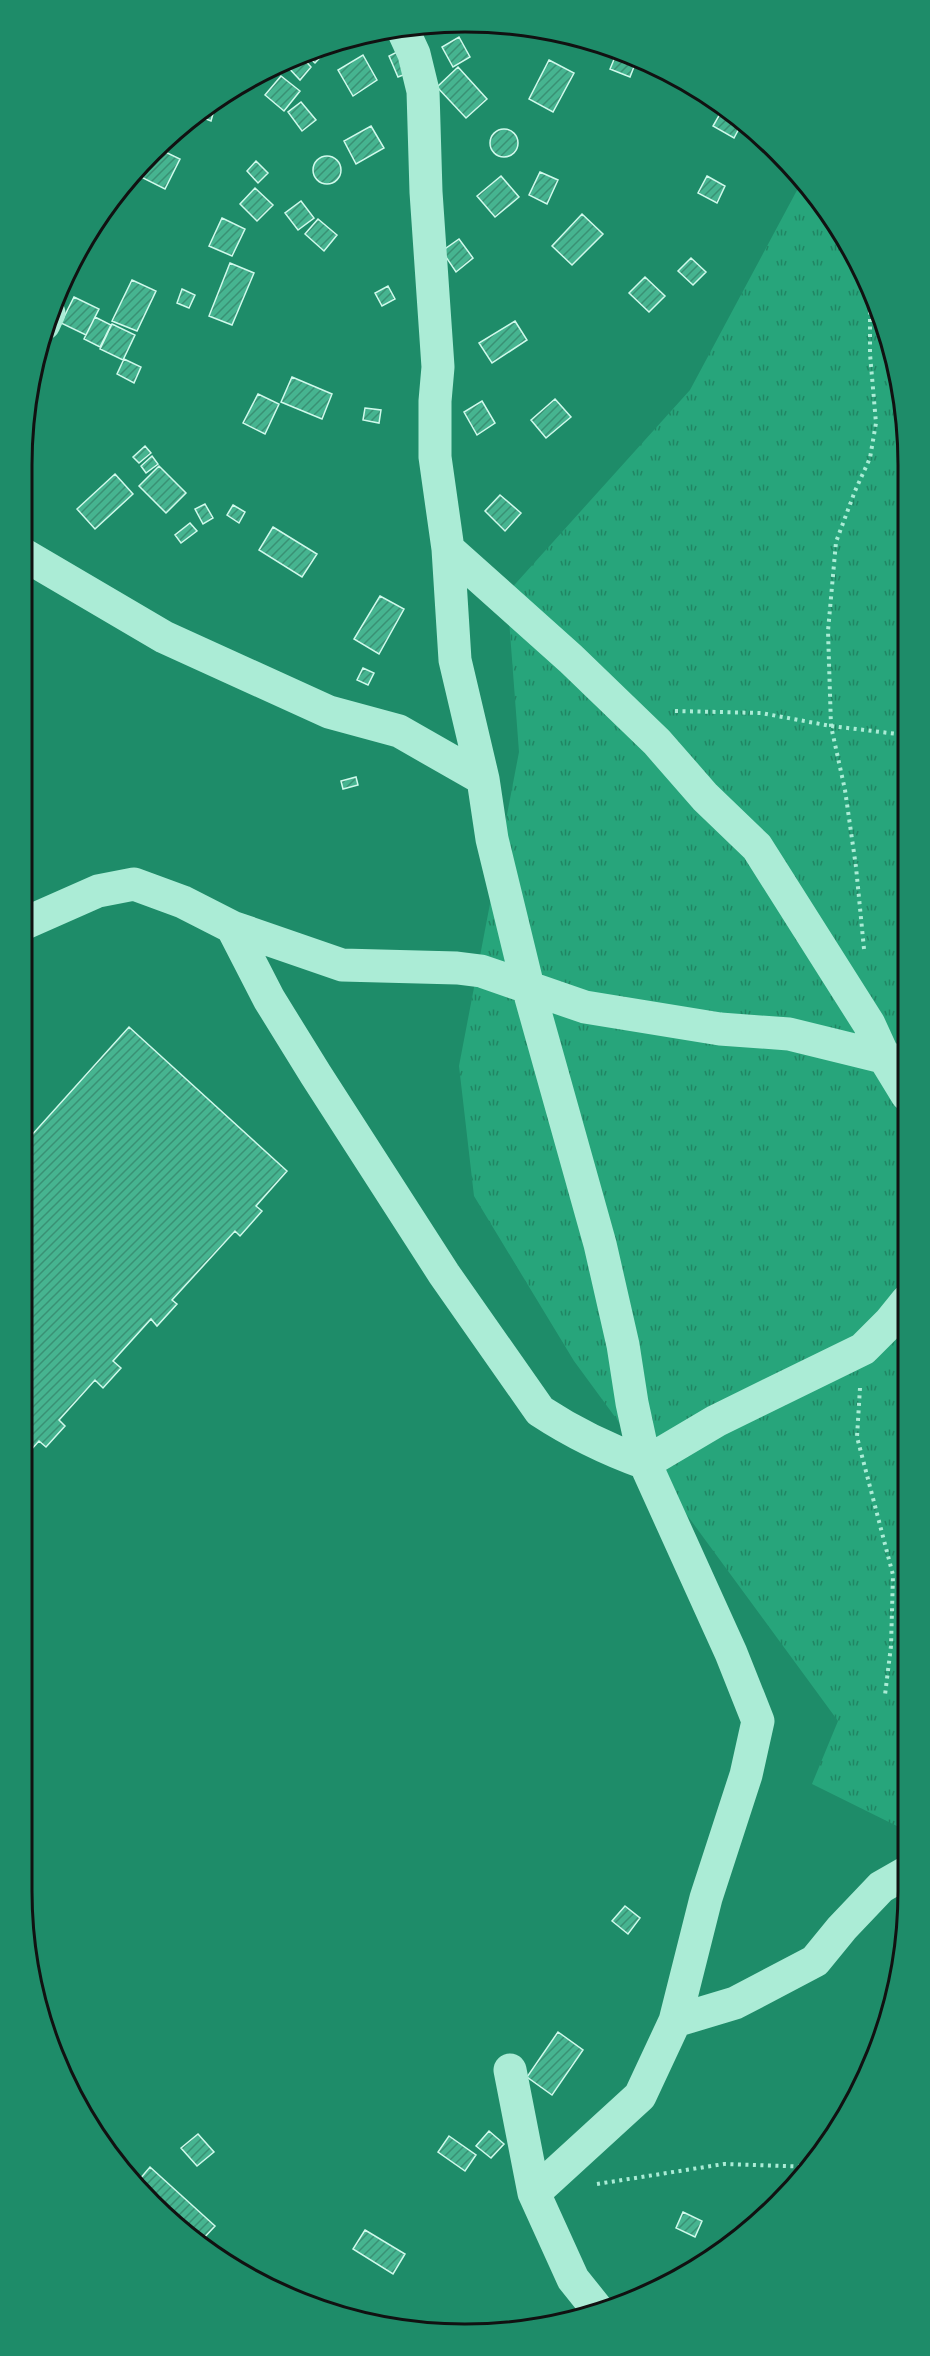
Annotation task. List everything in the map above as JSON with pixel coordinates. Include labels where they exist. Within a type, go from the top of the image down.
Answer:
[{"type":"street","points":[[405,35],[414,54],[423,91],[426,192],[438,367],[435,401],[435,457],[448,549],[455,660],[483,779],[492,839],[528,987],[600,1244],[623,1345],[645,1463],[731,1653],[758,1721],[746,1775],[706,1898],[675,2021],[640,2096],[534,2193]]},
{"type":"street","points":[[448,549],[571,659],[657,742],[705,797],[757,847],[869,1024],[896,1061]]},
{"type":"street","points":[[32,559],[164,637],[329,712],[399,731],[483,779]]},
{"type":"street","points":[[32,920],[98,891],[134,884],[183,902],[232,927],[342,965],[473,970],[585,1007],[720,1029],[789,1034],[896,1061]]},
{"type":"street","points":[[232,927],[269,999],[316,1075],[444,1274],[540,1411],[604,1448],[645,1463]]},
{"type":"street","points":[[645,1463],[716,1421],[863,1348],[898,1312]]},
{"type":"street","points":[[675,2021],[735,2003],[815,1961],[842,1928],[881,1887],[898,1877]]},
{"type":"street","points":[[510,2070],[534,2193],[573,2279],[593,2305]]},
{"type":"path","points":[[865,958],[856,867],[845,790],[831,726],[828,631],[836,542],[870,458],[876,423],[870,354],[870,311]]},
{"type":"path","points":[[628,715],[676,710],[761,713],[831,726],[898,734]]},
{"type":"path","points":[[863,1348],[857,1437],[893,1575],[891,1646],[885,1695]]},
{"type":"path","points":[[590,2185],[724,2164],[800,2167]]},
{"type":"green space","points":[[798,188],[840,248],[866,299],[884,353],[895,408],[898,437],[898,1827],[812,1784],[838,1721],[574,1361],[474,1196],[459,1066],[519,752],[507,593],[690,390]]},
{"type":"building","points":[[459,37],[470,57],[453,67],[442,47]]},
{"type":"building","points":[[403,49],[413,71],[398,77],[389,56]]},
{"type":"building","points":[[363,55],[377,80],[353,96],[338,70]]},
{"type":"building","points":[[614,58],[634,66],[630,77],[610,69]]},
{"type":"building","points":[[549,60],[574,73],[553,112],[529,99]]},
{"type":"building","points":[[306,62],[311,67],[300,80],[289,69]]},
{"type":"building","points":[[458,67],[487,99],[466,118],[437,87]]},
{"type":"building","points":[[281,76],[300,91],[284,111],[265,95]]},
{"type":"building","points":[[301,102],[316,120],[302,131],[288,112]]},
{"type":"building","points":[[213,112],[211,121],[205,119]]},
{"type":"building","points":[[720,115],[739,129],[734,138],[713,126]]},
{"type":"building","points":[[371,126],[384,148],[356,164],[344,141]]},
{"type":"building","points":[[504,129],[514,133],[518,143],[514,153],[504,157],[494,153],[490,143],[494,133]]},
{"type":"building","points":[[165,152],[180,159],[165,189],[141,177]]},
{"type":"building","points":[[327,156],[337,160],[341,170],[337,180],[327,184],[317,180],[313,170],[317,160]]},
{"type":"building","points":[[256,161],[268,173],[258,183],[247,171]]},
{"type":"building","points":[[540,172],[558,180],[547,204],[529,195]]},
{"type":"building","points":[[501,176],[519,197],[495,217],[477,196]]},
{"type":"building","points":[[707,176],[725,186],[717,203],[698,193]]},
{"type":"building","points":[[255,188],[273,205],[257,221],[240,204]]},
{"type":"building","points":[[301,201],[314,218],[298,230],[285,213]]},
{"type":"building","points":[[582,214],[603,234],[572,265],[552,246]]},
{"type":"building","points":[[222,218],[245,229],[232,256],[209,246]]},
{"type":"building","points":[[318,219],[337,235],[324,251],[305,234]]},
{"type":"building","points":[[459,239],[473,258],[456,272],[442,251]]},
{"type":"building","points":[[691,258],[706,272],[693,285],[678,271]]},
{"type":"building","points":[[230,263],[254,273],[232,325],[209,316]]},
{"type":"building","points":[[645,277],[665,296],[649,312],[629,293]]},
{"type":"building","points":[[132,280],[156,291],[137,331],[112,321]]},
{"type":"building","points":[[388,286],[395,299],[382,306],[375,293]]},
{"type":"building","points":[[182,289],[195,295],[189,308],[177,303]]},
{"type":"building","points":[[74,297],[99,309],[86,335],[61,323]]},
{"type":"building","points":[[95,317],[111,325],[100,347],[84,339]]},
{"type":"building","points":[[515,321],[527,340],[492,363],[479,343]]},
{"type":"building","points":[[112,324],[135,335],[123,360],[100,349]]},
{"type":"building","points":[[124,359],[141,367],[134,383],[117,374]]},
{"type":"building","points":[[292,377],[332,394],[322,419],[281,402]]},
{"type":"building","points":[[258,394],[279,404],[265,434],[243,423]]},
{"type":"building","points":[[555,399],[571,417],[546,438],[531,420]]},
{"type":"building","points":[[482,401],[495,423],[477,435],[464,412]]},
{"type":"building","points":[[365,408],[381,410],[379,423],[363,420]]},
{"type":"building","points":[[145,446],[151,453],[139,463],[133,457]]},
{"type":"building","points":[[152,456],[158,464],[146,473],[141,466]]},
{"type":"building","points":[[159,466],[186,493],[166,513],[139,486]]},
{"type":"building","points":[[115,474],[133,494],[95,529],[77,509]]},
{"type":"building","points":[[500,495],[521,513],[505,531],[485,511]]},
{"type":"building","points":[[205,504],[213,518],[203,524],[195,509]]},
{"type":"building","points":[[233,505],[245,512],[239,523],[227,515]]},
{"type":"building","points":[[190,523],[197,531],[181,543],[175,535]]},
{"type":"building","points":[[273,527],[317,554],[302,577],[259,550]]},
{"type":"building","points":[[380,596],[404,609],[379,654],[354,639]]},
{"type":"building","points":[[363,668],[374,673],[368,685],[357,680]]},
{"type":"building","points":[[356,777],[358,785],[343,789],[341,781]]},
{"type":"building","points":[[129,1027],[287,1171],[256,1206],[262,1211],[240,1236],[235,1231],[172,1300],[177,1304],[157,1326],[151,1319],[113,1361],[121,1368],[103,1388],[95,1380],[59,1420],[65,1426],[46,1447],[39,1441],[32,1449],[32,1135]]},
{"type":"building","points":[[625,1906],[640,1918],[628,1934],[612,1921]]},
{"type":"building","points":[[558,2032],[583,2050],[552,2095],[527,2077]]},
{"type":"building","points":[[489,2131],[504,2144],[491,2158],[476,2146]]},
{"type":"building","points":[[198,2134],[214,2152],[197,2166],[181,2148]]},
{"type":"building","points":[[449,2136],[476,2155],[465,2171],[438,2152]]},
{"type":"building","points":[[150,2167],[215,2226],[204,2237],[158,2198],[140,2178]]},
{"type":"building","points":[[683,2212],[702,2221],[695,2237],[676,2228]]},
{"type":"building","points":[[365,2230],[405,2254],[393,2274],[353,2249]]}]
